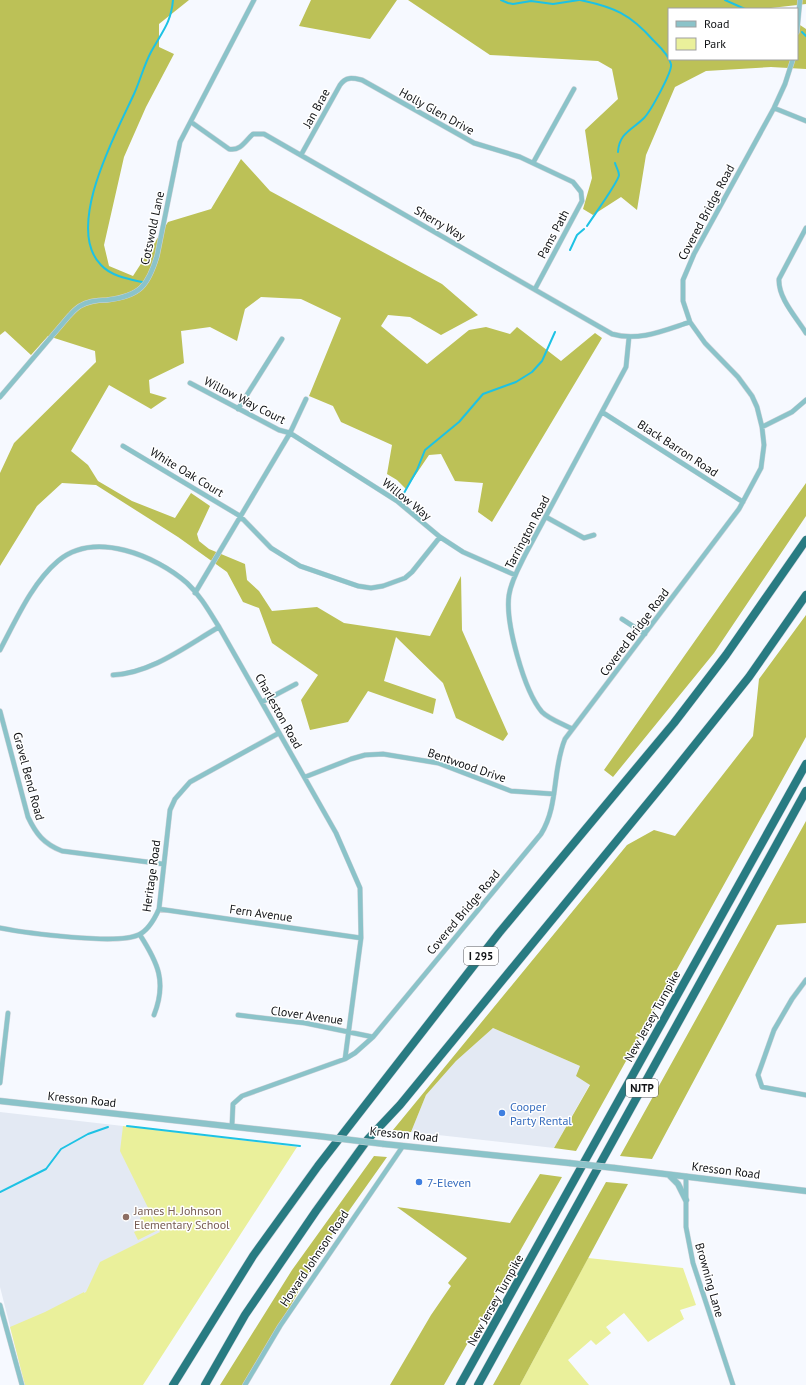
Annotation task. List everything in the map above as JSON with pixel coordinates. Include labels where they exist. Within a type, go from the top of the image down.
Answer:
[{"type":"highway","name":"I 295","points":[[174,1385],[253,1256],[318,1166],[499,933],[674,723],[726,655],[806,540]]},
{"type":"highway","name":"I 295","points":[[205,1385],[245,1316],[368,1139],[400,1105],[665,782],[749,677],[806,596]]},
{"type":"highway","name":"New Jersey Turnpike","points":[[460,1385],[806,764]]},
{"type":"highway","name":"NJTP","points":[[478,1385],[806,791]]},
{"type":"street","name":"Cotswold Lane","points":[[0,397],[69,316],[80,306],[93,301],[121,298],[135,293],[144,286],[152,274],[180,142],[254,0]]},
{"type":"street","points":[[798,23],[800,0]]},
{"type":"street","name":"Covered Bridge Road","points":[[232,1125],[233,1104],[242,1096],[346,1059],[373,1037],[541,834],[550,817],[561,749],[572,729],[743,502],[761,468],[764,445],[762,427],[757,407],[752,396],[738,377],[705,343],[690,322],[683,301],[684,280],[686,271],[774,108],[785,84],[793,60]]},
{"type":"street","name":"Jan Brae","points":[[301,155],[340,85],[347,78],[354,78]]},
{"type":"street","name":"Holly Glen Drive","points":[[354,78],[362,80],[474,144],[520,157],[573,182],[578,187]]},
{"type":"street","points":[[534,163],[574,89]]},
{"type":"street","points":[[774,108],[806,121]]},
{"type":"street","name":"Sherry Way","points":[[191,122],[229,149],[240,148],[253,134],[264,134],[612,334],[629,337],[647,336],[690,322]]},
{"type":"street","name":"Pams Path","points":[[535,290],[582,201],[581,192],[578,187]]},
{"type":"street","points":[[806,228],[779,279],[778,284],[782,295],[806,333]]},
{"type":"street","name":"Tarrington Road","points":[[572,729],[544,713],[534,701],[522,673],[508,604],[509,593],[515,575],[626,367],[629,337]]},
{"type":"street","points":[[238,409],[282,339]]},
{"type":"street","name":"Willow Way Court","points":[[190,383],[279,430],[290,433]]},
{"type":"street","points":[[196,593],[290,433],[306,399]]},
{"type":"street","points":[[762,427],[792,412],[806,400]]},
{"type":"street","name":"Black Barron Road","points":[[602,412],[743,502]]},
{"type":"street","name":"Willow Way","points":[[290,433],[397,501],[440,537],[463,552],[515,575]]},
{"type":"street","name":"White Oak Court","points":[[123,446],[240,516],[271,548],[300,566],[358,586],[371,588],[383,586],[405,578],[412,572],[440,537]]},
{"type":"street","points":[[546,517],[584,538],[594,535]]},
{"type":"street","name":"Charleston Road","points":[[0,650],[18,617],[44,576],[59,560],[75,552],[92,548],[113,548],[133,552],[153,560],[171,570],[196,593],[219,627],[305,777],[336,833],[357,878],[360,888],[361,938],[346,1059]]},
{"type":"street","points":[[622,619],[645,634]]},
{"type":"street","points":[[113,674],[128,674],[159,662],[219,627]]},
{"type":"street","points":[[262,702],[296,684]]},
{"type":"street","name":"Gravel Bend Road","points":[[0,711],[28,817],[34,829],[43,841],[51,847],[62,851],[163,864]]},
{"type":"street","name":"Heritage Road","points":[[140,935],[155,918],[158,909],[170,810],[182,790],[190,782],[279,733]]},
{"type":"street","name":"Bentwood Drive","points":[[305,777],[351,759],[365,755],[383,754],[438,763],[511,791],[554,794]]},
{"type":"street","name":"Fern Avenue","points":[[158,909],[361,938]]},
{"type":"street","points":[[0,928],[106,939],[130,938],[140,935],[158,966],[159,1001],[154,1015]]},
{"type":"street","points":[[806,980],[779,1019],[758,1075],[762,1087],[806,1095]]},
{"type":"street","points":[[0,1083],[8,1013]]},
{"type":"street","name":"Clover Avenue","points":[[238,1016],[305,1023],[350,1031],[373,1037]]},
{"type":"street","name":"Kresson Road","points":[[0,1101],[232,1125],[384,1144],[616,1168],[806,1191]]},
{"type":"street","name":"Howard Johnson Road","points":[[245,1385],[280,1326],[403,1146]]},
{"type":"street","points":[[668,1174],[678,1184],[686,1200]]},
{"type":"street","name":"Browning Lane","points":[[686,1176],[686,1226],[693,1264],[733,1385]]},
{"type":"street","points":[[0,1305],[22,1385]]},
{"type":"shaded area","points":[[493,1028],[580,1066],[590,1084],[554,1148],[411,1132],[426,1095],[456,1061]]},
{"type":"shaded area","name":"James H. Johnson Elementary School","points":[[0,1112],[297,1147],[25,1385],[0,1287]]},
{"type":"green space","points":[[0,0],[189,0],[159,24],[159,47],[174,54],[146,107],[124,157],[104,245],[109,266],[133,276],[168,222],[211,209],[241,159],[270,191],[442,284],[478,315],[441,335],[410,317],[388,315],[381,326],[427,364],[469,330],[486,327],[510,334],[517,327],[561,361],[595,333],[602,338],[492,522],[478,512],[483,483],[455,481],[441,454],[429,455],[406,489],[397,480],[387,474],[392,445],[341,422],[333,406],[309,396],[341,318],[301,299],[261,297],[245,309],[237,341],[210,327],[181,331],[184,363],[149,380],[150,393],[167,398],[151,409],[109,385],[71,451],[88,465],[98,481],[132,501],[175,518],[191,493],[210,506],[197,534],[199,541],[209,549],[245,564],[247,580],[259,591],[272,611],[317,607],[344,623],[430,636],[461,576],[462,630],[508,734],[503,741],[456,718],[443,683],[396,637],[384,681],[436,699],[433,714],[368,691],[348,722],[310,730],[301,700],[318,675],[272,643],[259,608],[243,602],[227,572],[178,537],[96,485],[62,483],[37,506],[0,566],[0,473],[14,443],[96,362],[95,351],[48,336],[31,355],[5,331],[0,335]]},
{"type":"green space","points":[[311,0],[397,0],[370,39],[299,26]]},
{"type":"green space","points":[[408,0],[806,0],[806,4],[771,8],[668,8],[668,60],[798,60],[798,24],[806,29],[806,69],[771,67],[706,71],[675,87],[646,155],[637,210],[621,197],[593,215],[583,209],[592,178],[585,130],[618,99],[612,69],[598,61],[490,55]]},
{"type":"green space","points":[[806,483],[806,516],[714,653],[613,777],[604,770]]},
{"type":"green space","points":[[806,615],[806,737],[576,1151],[554,1148],[590,1085],[576,1076],[580,1066],[493,1028],[456,1061],[426,1095],[411,1132],[393,1130],[627,845],[654,830],[675,836],[753,736],[759,679]]},
{"type":"green space","points":[[806,821],[806,923],[777,925],[652,1159],[620,1156]]},
{"type":"green space","points":[[123,1126],[297,1147],[143,1385],[25,1385],[10,1327],[86,1292],[100,1262],[160,1232],[120,1151]]},
{"type":"green space","points":[[374,1156],[387,1157],[307,1270],[310,1271],[246,1385],[220,1385],[292,1270]]},
{"type":"green space","points":[[540,1174],[562,1177],[444,1385],[390,1385],[431,1315],[451,1286],[448,1283],[467,1258],[397,1207],[510,1223]]},
{"type":"green space","points":[[606,1182],[628,1184],[520,1385],[493,1385]]},
{"type":"green space","points":[[149,1213],[158,1230],[138,1240],[134,1232],[144,1227],[140,1218]]},
{"type":"green space","points":[[588,1258],[683,1268],[696,1305],[680,1310],[684,1319],[648,1342],[624,1313],[606,1327],[611,1333],[596,1345],[591,1340],[568,1360],[589,1385],[520,1385]]},
{"type":"waterway","points":[[142,282],[110,272],[101,265],[91,249],[88,228],[90,205],[106,155],[149,57],[168,22],[173,0]]},
{"type":"waterway","points":[[501,0],[513,4],[531,1],[553,4],[579,0]]},
{"type":"waterway","points":[[580,0],[612,9],[629,18],[645,31],[668,57]]},
{"type":"waterway","points":[[725,0],[743,8]]},
{"type":"waterway","points":[[802,32],[806,36]]},
{"type":"waterway","points":[[618,152],[621,140],[627,132],[644,118],[665,83],[671,68],[669,60]]},
{"type":"waterway","points":[[587,226],[618,179],[619,174],[615,163]]},
{"type":"waterway","points":[[570,250],[577,235],[584,229]]},
{"type":"waterway","points":[[404,493],[417,470],[425,450],[459,422],[483,394],[516,382],[532,372],[542,361],[555,332]]},
{"type":"waterway","points":[[127,1126],[300,1146]]},
{"type":"waterway","points":[[0,1192],[46,1169],[61,1149],[88,1134],[108,1127]]},
{"type":"place","name":"Cooper Party Rental","points":[[502,1113]]},
{"type":"place","name":"7-Eleven","points":[[419,1182]]},
{"type":"place","name":"James H. Johnson Elementary School","points":[[126,1217]]}]
